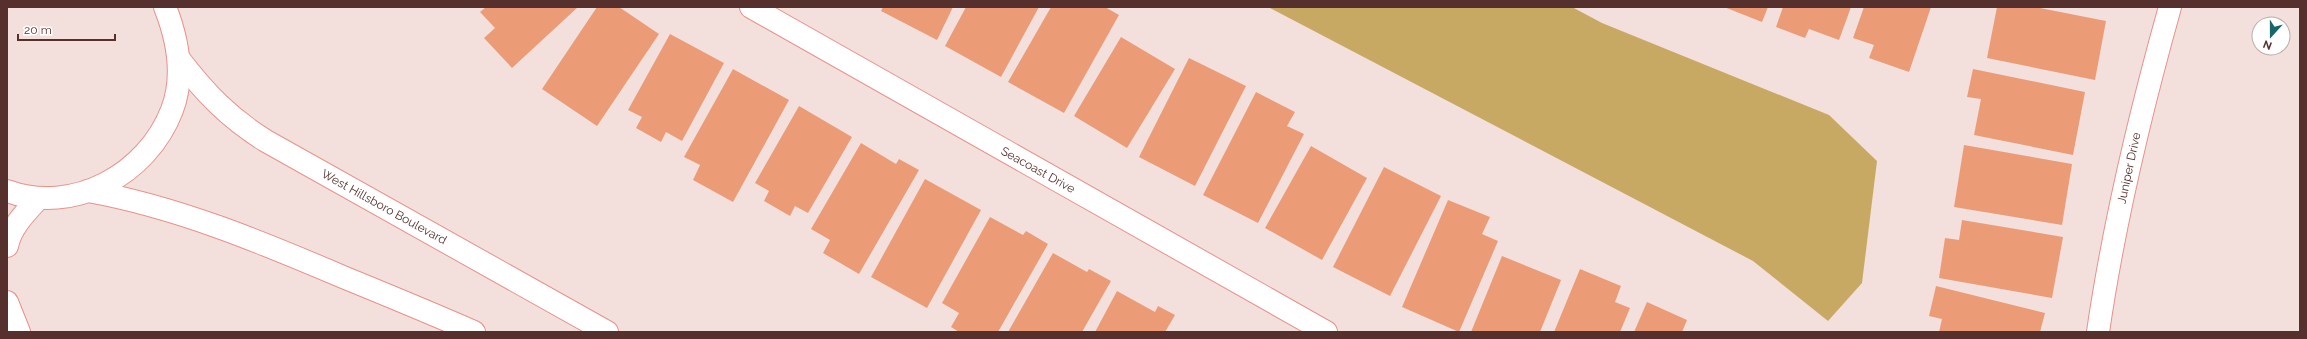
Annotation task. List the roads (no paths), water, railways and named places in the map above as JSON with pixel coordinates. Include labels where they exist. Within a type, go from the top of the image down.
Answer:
[{"type":"street","points":[[7,192],[38,199],[74,196],[121,175],[133,166],[154,141],[172,110],[178,79],[179,58],[176,37],[165,7]]},
{"type":"street","name":"Seacoast Drive","points":[[751,7],[1326,332]]},
{"type":"street","name":"Juniper Drive","points":[[2098,332],[2123,192],[2147,88],[2170,7]]},
{"type":"street","name":"West Hillsboro Boulevard","points":[[179,58],[211,99],[246,129],[607,332]]},
{"type":"street","points":[[88,191],[148,204],[213,226],[272,248],[474,332]]},
{"type":"street","points":[[7,246],[21,217],[38,199]]},
{"type":"street","points":[[7,302],[14,330]]}]
